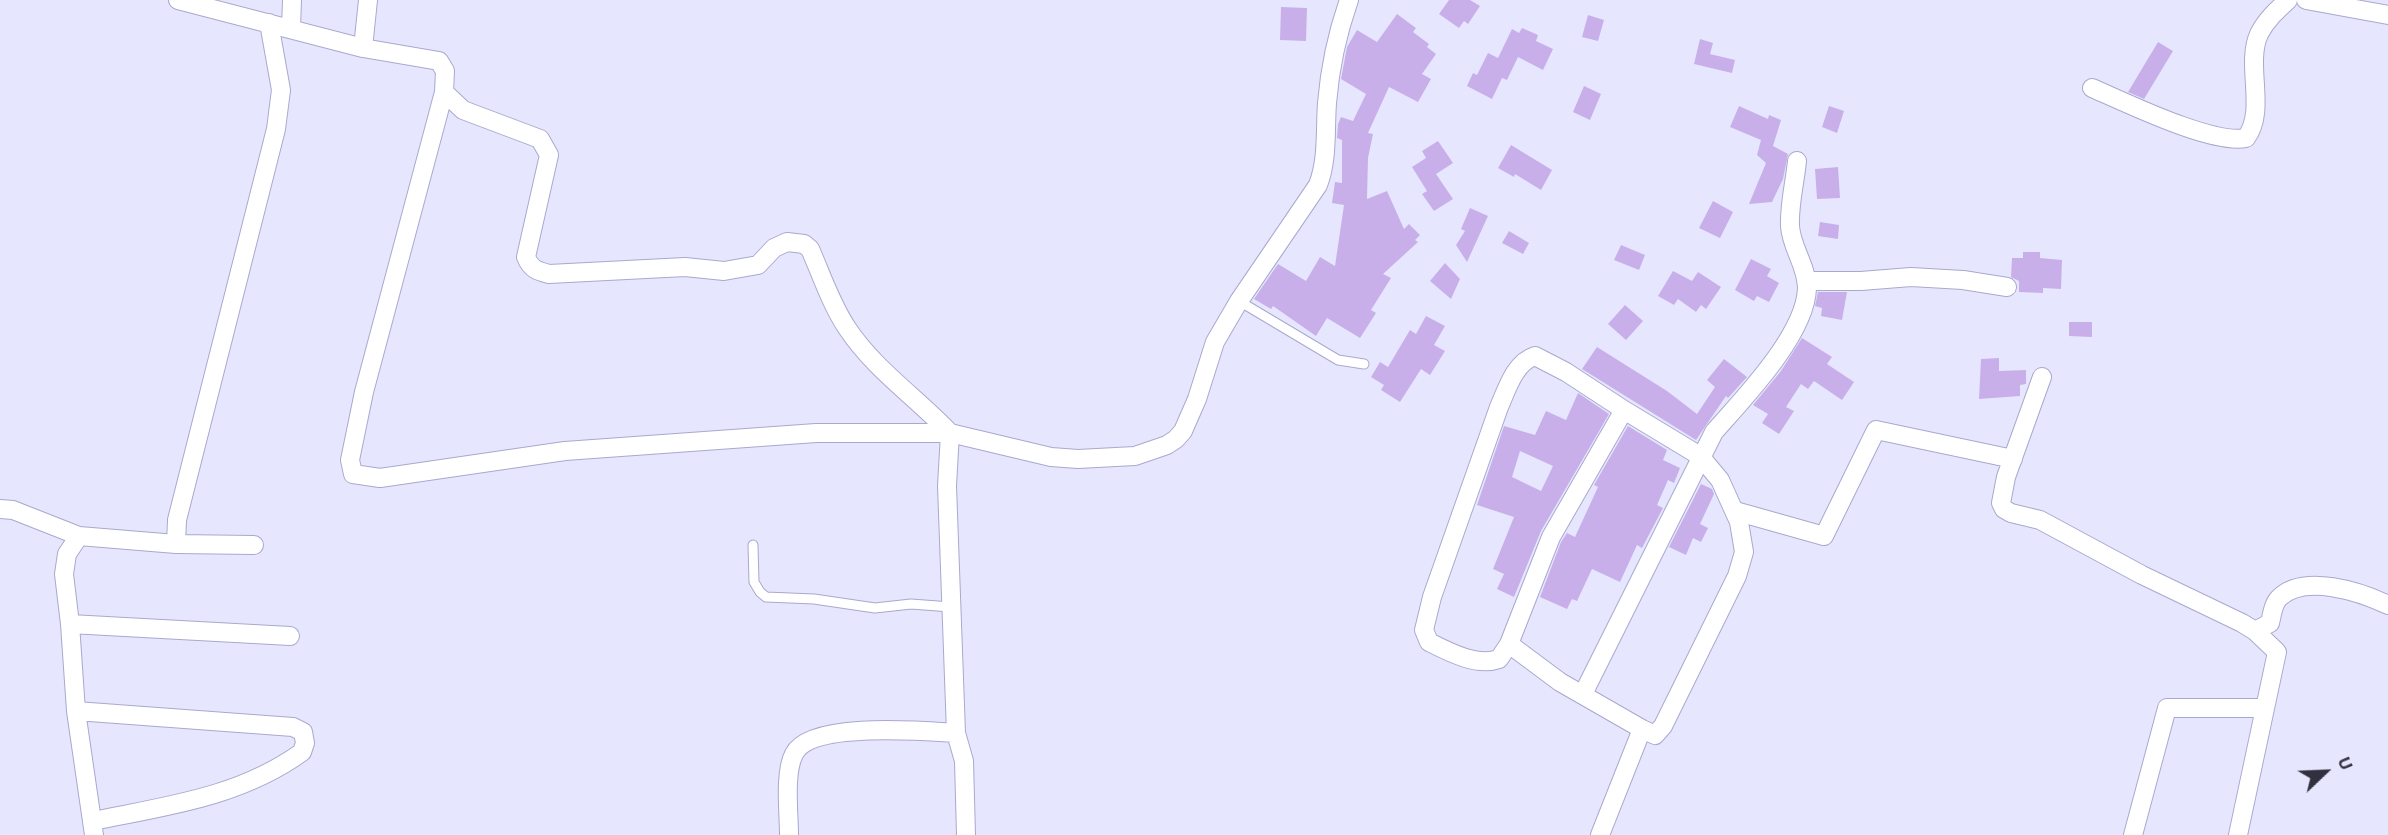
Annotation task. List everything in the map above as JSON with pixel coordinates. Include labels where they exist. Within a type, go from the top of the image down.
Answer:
[{"type":"street","points":[[178,0],[363,48],[439,61],[445,71],[444,92],[364,392],[350,460],[353,474],[380,478],[565,451],[816,433],[950,433],[1030,453],[1078,459],[1135,456],[1167,445],[1183,431],[1215,342],[1239,301],[1313,193],[1322,175],[1330,66],[1349,0]]},
{"type":"street","points":[[291,28],[292,0]]},
{"type":"street","points":[[363,48],[368,0]]},
{"type":"street","points":[[2092,88],[2185,126],[2234,141],[2246,138],[2251,130],[2254,112],[2258,36],[2268,19],[2288,0]]},
{"type":"street","points":[[2306,0],[2388,15]]},
{"type":"street","points":[[176,544],[177,520],[276,130],[281,90],[269,23]]},
{"type":"street","points":[[444,92],[463,110],[540,139],[545,146],[549,155],[526,257],[529,265],[536,270],[549,274],[685,267],[724,271],[758,265],[780,244],[804,244],[810,249],[838,314],[849,331],[885,372],[950,433]]},
{"type":"street","points":[[1583,694],[1714,432],[1745,397],[1796,329],[1807,290],[1790,225],[1797,161]]},
{"type":"street","points":[[1806,281],[1911,277],[1963,280],[2007,287]]},
{"type":"street","points":[[1509,644],[1560,682],[1655,735],[1663,726],[1737,576],[1744,552],[1735,511],[1720,480],[1700,456],[1540,357],[1531,356],[1511,380],[1432,597],[1424,629],[1429,642],[1475,660],[1489,662],[1499,659],[1509,644],[1551,537],[1624,410]]},
{"type":"street","points":[[2042,377],[2002,492],[2001,503],[2004,509],[2040,520],[2255,631],[2277,652],[2238,835]]},
{"type":"street","points":[[1735,511],[1824,536],[1876,430],[2013,459]]},
{"type":"street","points":[[950,433],[947,486],[956,733],[964,761],[966,835]]},
{"type":"street","points":[[0,509],[13,510],[79,536],[176,544],[254,545]]},
{"type":"street","points":[[76,711],[293,727],[303,732],[305,743],[302,752],[277,771],[218,795],[93,828],[76,711],[64,573],[67,554],[79,536]]},
{"type":"street","points":[[2255,631],[2270,623],[2278,599],[2297,589],[2316,586],[2338,588],[2388,605]]},
{"type":"street","points":[[70,624],[290,636]]},
{"type":"street","points":[[2133,835],[2167,708],[2265,708]]},
{"type":"street","points":[[1600,835],[1642,729]]},
{"type":"street","points":[[789,835],[790,766],[798,747],[835,733],[865,730],[956,733]]},
{"type":"lane","points":[[1239,301],[1338,360],[1364,364]]},
{"type":"lane","points":[[753,545],[754,582],[766,597],[814,598],[875,608],[911,604],[953,607]]},
{"type":"building","points":[[1449,0],[1470,0],[1480,6],[1468,24],[1464,21],[1459,28],[1439,14]]},
{"type":"building","points":[[1281,7],[1307,8],[1306,41],[1280,40]]},
{"type":"building","points":[[1397,14],[1416,28],[1413,32],[1429,44],[1427,47],[1436,54],[1422,74],[1431,79],[1418,102],[1389,87],[1368,133],[1373,134],[1368,158],[1367,199],[1387,191],[1404,229],[1409,224],[1420,235],[1415,240],[1418,242],[1383,274],[1391,278],[1371,310],[1376,313],[1360,338],[1327,318],[1316,336],[1273,306],[1271,309],[1254,299],[1278,264],[1306,281],[1320,257],[1335,266],[1344,205],[1332,203],[1335,182],[1342,183],[1342,140],[1337,138],[1338,124],[1341,117],[1353,121],[1366,94],[1341,79],[1347,47],[1357,30],[1377,42]]},
{"type":"building","points":[[1588,15],[1604,20],[1598,41],[1582,37]]},
{"type":"building","points":[[1522,28],[1538,35],[1536,41],[1553,49],[1543,70],[1518,57],[1507,80],[1502,78],[1492,99],[1467,86],[1473,73],[1477,75],[1488,53],[1498,58],[1512,29],[1519,33]]},
{"type":"building","points":[[1700,39],[1713,43],[1710,54],[1735,60],[1732,73],[1694,64]]},
{"type":"building","points":[[2158,42],[2173,51],[2144,99],[2128,92]]},
{"type":"building","points":[[1584,86],[1601,94],[1590,120],[1573,112]]},
{"type":"building","points":[[1739,106],[1768,119],[1769,115],[1781,120],[1773,146],[1788,154],[1783,179],[1772,202],[1749,204],[1766,163],[1757,155],[1761,140],[1730,127]]},
{"type":"building","points":[[1829,106],[1844,111],[1837,133],[1822,127]]},
{"type":"building","points":[[1438,141],[1453,163],[1436,174],[1453,199],[1434,211],[1422,194],[1427,191],[1412,167],[1426,158],[1422,151]]},
{"type":"building","points":[[1511,145],[1552,170],[1541,190],[1515,174],[1514,177],[1498,168]]},
{"type":"building","points":[[1838,167],[1840,198],[1817,199],[1815,169]]},
{"type":"building","points":[[1713,201],[1733,212],[1720,238],[1699,228]]},
{"type":"building","points":[[1470,208],[1488,216],[1467,262],[1456,245],[1465,231],[1461,229]]},
{"type":"building","points":[[1820,222],[1839,225],[1838,239],[1818,236]]},
{"type":"building","points":[[1509,231],[1529,243],[1523,254],[1502,243]]},
{"type":"building","points":[[1621,245],[1645,255],[1639,270],[1614,260]]},
{"type":"building","points":[[2023,252],[2040,252],[2040,258],[2062,260],[2061,289],[2043,288],[2043,293],[2019,292],[2019,281],[2011,277],[2012,258],[2023,258]]},
{"type":"building","points":[[1751,259],[1771,269],[1767,276],[1779,283],[1769,302],[1757,296],[1754,301],[1735,290]]},
{"type":"building","points":[[1445,263],[1460,279],[1451,299],[1430,281]]},
{"type":"building","points":[[1673,271],[1692,281],[1698,272],[1721,287],[1706,309],[1701,305],[1696,312],[1678,299],[1674,305],[1658,296]]},
{"type":"building","points":[[1818,292],[1847,292],[1842,320],[1821,316],[1822,308],[1815,306]]},
{"type":"building","points":[[1625,305],[1643,321],[1626,340],[1608,324]]},
{"type":"building","points":[[1426,316],[1445,326],[1434,345],[1445,351],[1430,375],[1421,369],[1400,402],[1381,390],[1384,385],[1371,377],[1380,362],[1388,367],[1410,330],[1416,334]]},
{"type":"building","points":[[2069,322],[2092,322],[2092,337],[2069,336]]},
{"type":"building","points":[[1802,338],[1832,357],[1827,364],[1854,382],[1842,400],[1814,381],[1808,389],[1801,384],[1786,407],[1794,411],[1779,434],[1762,423],[1768,414],[1753,405],[1781,371]]},
{"type":"building","points":[[1597,347],[1667,391],[1697,414],[1715,387],[1707,380],[1724,359],[1747,377],[1728,398],[1726,396],[1696,440],[1582,369]]},
{"type":"building","points":[[1999,358],[1999,371],[2026,370],[2026,384],[2020,385],[2020,396],[1979,399],[1981,359]]},
{"type":"building","points":[[1578,393],[1609,414],[1541,531],[1514,597],[1497,589],[1504,574],[1493,569],[1514,517],[1477,505],[1504,426],[1535,435],[1546,411],[1566,420]],"holes":[[[1520,451],[1553,466],[1541,491],[1512,477]]]},
{"type":"building","points":[[1628,426],[1667,450],[1663,460],[1680,468],[1674,483],[1668,480],[1657,505],[1663,508],[1642,548],[1637,545],[1620,582],[1592,569],[1577,601],[1572,599],[1567,609],[1540,597],[1561,542],[1567,533],[1575,537],[1598,487],[1594,485]]},
{"type":"building","points":[[1701,484],[1712,489],[1714,494],[1700,524],[1708,528],[1701,542],[1693,538],[1686,555],[1669,547]]}]
